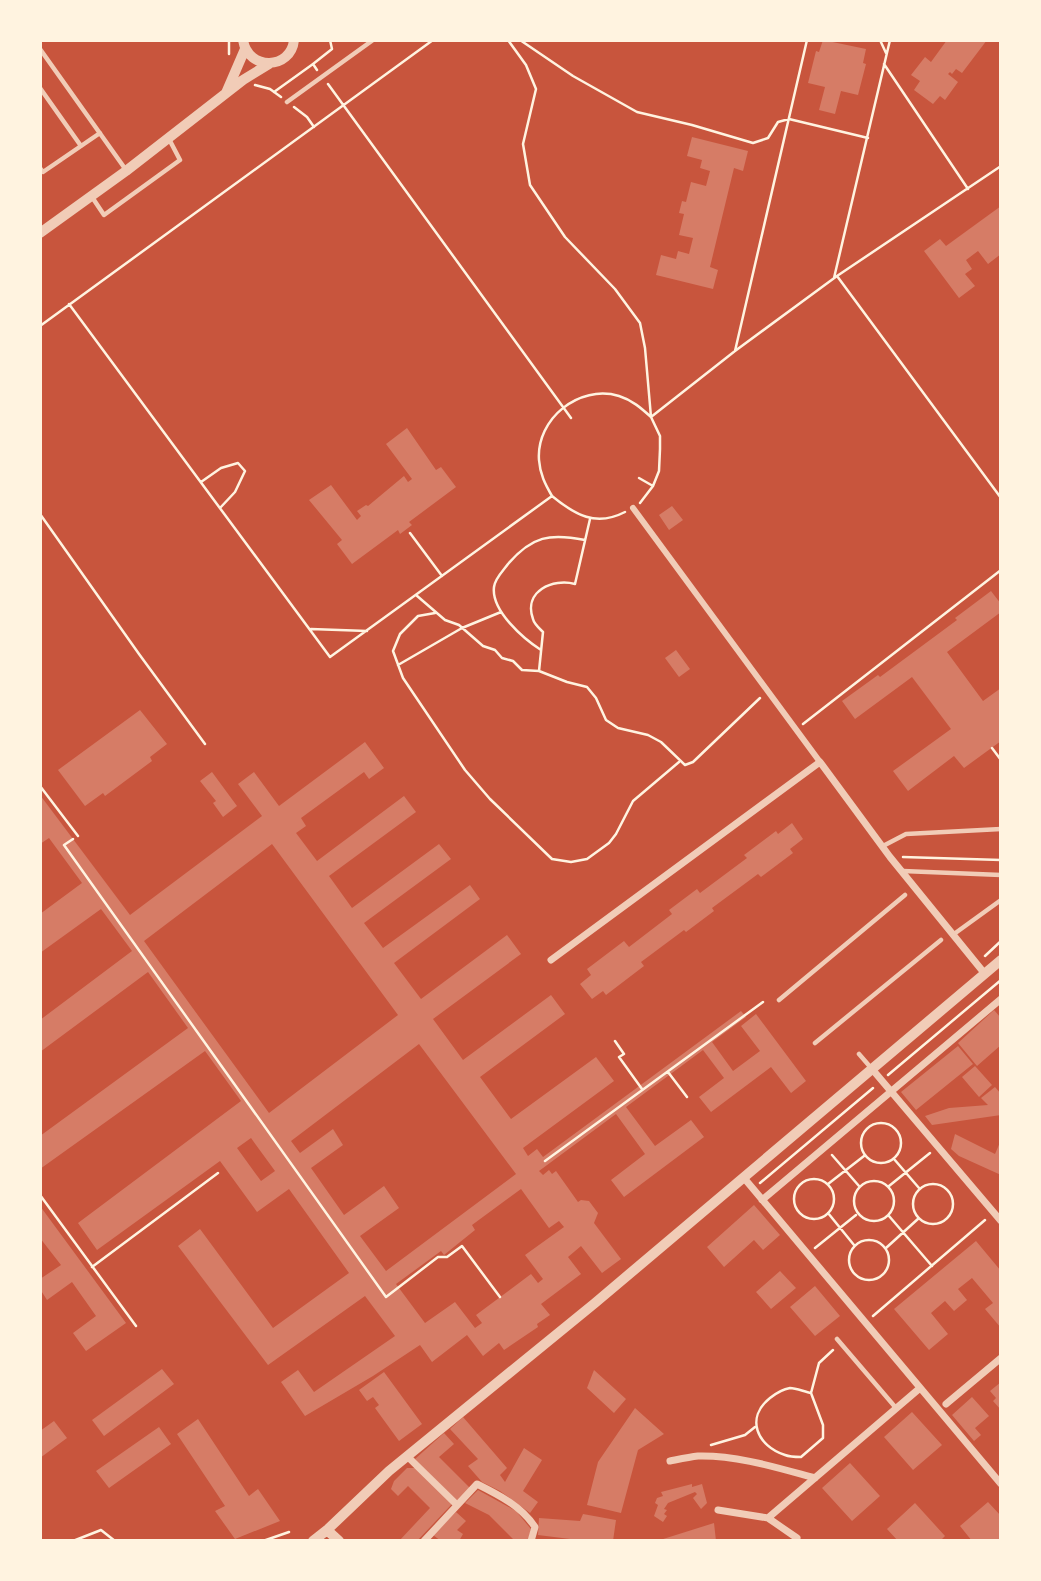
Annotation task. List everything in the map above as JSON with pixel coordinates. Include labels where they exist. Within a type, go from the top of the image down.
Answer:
[{"type":"street","points":[[40,233],[226,94],[269,64],[285,57],[297,41]]},
{"type":"street","points":[[244,44],[253,59],[269,64]]},
{"type":"street","points":[[226,94],[244,44]]},
{"type":"street","points":[[633,508],[882,847],[985,974]]},
{"type":"street","points":[[551,960],[820,762]]},
{"type":"street","points":[[313,1541],[407,1456],[577,1318],[1001,960]]},
{"type":"street","points":[[762,1200],[998,1001],[1001,1012]]},
{"type":"street","points":[[872,1069],[1001,1222]]},
{"type":"street","points":[[744,1178],[1001,1483]]},
{"type":"street","points":[[946,1404],[1001,1358]]},
{"type":"street","points":[[768,1518],[920,1388]]},
{"type":"street","points":[[407,1456],[457,1505]]},
{"type":"street","points":[[670,1461],[698,1456],[769,1465],[815,1478]]},
{"type":"street","points":[[424,1541],[477,1484],[503,1497],[529,1519],[535,1527],[531,1541]]},
{"type":"street","points":[[718,1510],[768,1518],[797,1538]]},
{"type":"street","points":[[327,1530],[339,1541]]},
{"type":"lane","points":[[287,102],[373,40]]},
{"type":"lane","points":[[40,49],[126,171]]},
{"type":"lane","points":[[40,88],[81,146]]},
{"type":"lane","points":[[41,172],[100,133]]},
{"type":"lane","points":[[91,197],[104,215],[180,160],[169,138]]},
{"type":"lane","points":[[882,847],[906,834],[1001,829]]},
{"type":"lane","points":[[903,871],[1001,874]]},
{"type":"lane","points":[[779,1000],[905,895]]},
{"type":"lane","points":[[954,934],[1001,900]]},
{"type":"lane","points":[[815,1043],[941,940]]},
{"type":"lane","points":[[859,1054],[872,1069]]},
{"type":"lane","points":[[837,1339],[897,1408]]},
{"type":"path","points":[[313,64],[332,50],[330,40]]},
{"type":"path","points":[[40,326],[433,40]]},
{"type":"path","points":[[508,40],[526,65],[536,89],[523,144],[530,185],[565,237],[615,289],[640,323],[651,416],[660,436],[659,471],[644,500],[633,508],[619,515],[590,519],[570,511],[552,496],[542,478],[539,459],[541,439],[550,421],[563,407],[580,398],[599,394],[618,396],[636,404],[651,416]]},
{"type":"path","points":[[520,40],[573,76],[637,112],[753,142],[768,138],[778,122],[789,119],[868,138]]},
{"type":"path","points":[[735,351],[807,40]]},
{"type":"path","points":[[880,40],[887,54]]},
{"type":"path","points":[[890,40],[836,277],[1001,498]]},
{"type":"path","points":[[884,64],[968,189]]},
{"type":"path","points":[[249,84],[274,92]]},
{"type":"path","points":[[344,106],[570,418]]},
{"type":"path","points":[[651,416],[836,277],[1001,166]]},
{"type":"path","points":[[69,304],[330,657],[552,496]]},
{"type":"path","points":[[201,482],[221,468],[238,463],[245,471],[235,492],[220,508]]},
{"type":"path","points":[[639,478],[653,486]]},
{"type":"path","points":[[40,513],[205,744]]},
{"type":"path","points":[[539,671],[543,632],[533,620],[531,604],[538,592],[550,583],[564,581],[575,584],[590,519]]},
{"type":"path","points":[[410,533],[442,576]]},
{"type":"path","points":[[541,650],[525,640],[502,612],[494,586],[498,576],[520,550],[532,542],[548,537],[567,536],[585,540]]},
{"type":"path","points":[[795,730],[1001,570]]},
{"type":"path","points":[[416,595],[444,620],[462,628],[483,646],[495,650],[502,658],[513,661],[522,670],[539,671],[587,687],[596,698],[606,720],[618,728],[648,735],[685,765],[693,762],[767,692]]},
{"type":"path","points":[[398,665],[462,628],[502,612]]},
{"type":"path","points":[[435,613],[418,616],[400,634],[393,651],[403,678],[465,770],[490,799],[552,859],[571,862],[587,859],[609,844],[617,834],[633,801],[679,761]]},
{"type":"path","points":[[310,629],[367,631]]},
{"type":"path","points":[[992,748],[1001,760]]},
{"type":"path","points":[[40,786],[78,836]]},
{"type":"path","points":[[73,839],[64,845],[386,1297],[438,1257],[447,1257],[462,1246],[500,1297]]},
{"type":"path","points":[[890,857],[1001,860]]},
{"type":"path","points":[[977,963],[1001,942]]},
{"type":"path","points":[[753,1189],[1001,979]]},
{"type":"path","points":[[545,1161],[763,1002]]},
{"type":"path","points":[[615,1041],[624,1054],[619,1057],[642,1089]]},
{"type":"path","points":[[667,1071],[687,1097]]},
{"type":"path","points":[[881,1122],[895,1128],[902,1143],[894,1159],[881,1164],[864,1156],[860,1143],[867,1127],[881,1122]]},
{"type":"path","points":[[825,1147],[859,1186]]},
{"type":"path","points":[[889,1186],[937,1147]]},
{"type":"path","points":[[828,1184],[864,1156]]},
{"type":"path","points":[[894,1159],[919,1189]]},
{"type":"path","points":[[92,1266],[218,1173]]},
{"type":"path","points":[[814,1178],[828,1184],[834,1199],[828,1213],[814,1219],[799,1213],[793,1199],[800,1183],[814,1178]]},
{"type":"path","points":[[874,1180],[889,1186],[895,1201],[889,1216],[874,1222],[858,1214],[853,1201],[859,1186],[874,1180]]},
{"type":"path","points":[[933,1183],[948,1189],[954,1204],[948,1219],[933,1225],[919,1218],[913,1204],[919,1189],[933,1183]]},
{"type":"path","points":[[40,1195],[136,1326]]},
{"type":"path","points":[[828,1213],[854,1245]]},
{"type":"path","points":[[865,1323],[993,1213]]},
{"type":"path","points":[[807,1255],[858,1214]]},
{"type":"path","points":[[889,1216],[932,1266]]},
{"type":"path","points":[[886,1248],[919,1218]]},
{"type":"path","points":[[869,1239],[886,1248],[890,1260],[884,1274],[869,1281],[854,1275],[848,1260],[854,1245],[869,1239]]},
{"type":"path","points":[[755,1427],[760,1437],[785,1455],[801,1457],[823,1438],[823,1425],[811,1393],[819,1363],[841,1344]]},
{"type":"path","points":[[712,1458],[711,1444],[745,1436],[755,1427],[762,1405],[773,1395],[790,1388],[811,1393]]},
{"type":"path","points":[[74,1541],[101,1531],[115,1541]]},
{"type":"path","points":[[263,1541],[289,1532]]},
{"type":"building","points":[[823,40],[866,49],[863,63],[866,64],[858,95],[841,91],[835,114],[819,110],[825,87],[808,83],[816,51],[819,52]]},
{"type":"building","points":[[947,40],[987,40],[962,73],[956,69],[952,74],[948,74],[958,82],[945,100],[940,96],[933,104],[914,90],[920,81],[911,75],[925,57],[931,62]]},
{"type":"building","points":[[692,137],[748,151],[743,171],[734,168],[710,267],[718,270],[713,289],[656,275],[661,255],[676,259],[678,251],[689,254],[693,238],[679,235],[684,214],[679,213],[682,201],[686,202],[691,182],[706,186],[710,171],[700,168],[702,160],[687,156]]},
{"type":"building","points":[[1001,206],[1001,254],[988,264],[978,251],[966,260],[972,269],[965,274],[975,286],[959,298],[924,251],[940,239],[946,246]]},
{"type":"building","points":[[407,428],[436,470],[441,467],[456,487],[409,522],[412,525],[400,534],[398,530],[352,564],[337,544],[342,540],[309,500],[331,485],[357,520],[361,516],[357,511],[368,506],[404,476],[408,482],[412,479],[386,444]]},
{"type":"building","points":[[672,506],[683,520],[669,530],[659,515]]},
{"type":"building","points":[[991,591],[1001,604],[1001,612],[947,652],[983,701],[1001,688],[1001,741],[964,768],[954,756],[908,791],[893,771],[951,729],[912,677],[855,719],[842,701],[878,675],[880,677],[957,620],[955,618]]},
{"type":"building","points":[[676,650],[690,669],[679,677],[665,658]]},
{"type":"building","points":[[140,710],[167,744],[150,757],[152,761],[105,796],[103,793],[85,806],[58,770]]},
{"type":"building","points":[[365,742],[384,768],[369,779],[364,772],[301,818],[306,826],[296,833],[317,861],[404,796],[416,812],[329,876],[352,908],[439,844],[451,859],[364,923],[383,948],[470,885],[480,899],[394,963],[421,999],[507,935],[521,954],[433,1019],[463,1060],[551,995],[565,1014],[480,1077],[511,1119],[596,1057],[614,1081],[523,1148],[528,1156],[537,1149],[543,1157],[741,1011],[746,1017],[712,1042],[733,1071],[760,1051],[741,1026],[756,1014],[806,1081],[791,1093],[771,1067],[711,1112],[699,1097],[724,1078],[703,1050],[626,1107],[655,1146],[691,1120],[704,1137],[624,1197],[611,1180],[645,1154],[616,1114],[539,1171],[543,1175],[549,1170],[552,1174],[556,1171],[578,1202],[589,1201],[598,1213],[594,1223],[621,1259],[602,1273],[581,1246],[568,1257],[581,1274],[541,1304],[550,1315],[537,1324],[538,1327],[504,1350],[499,1343],[483,1356],[467,1335],[432,1362],[420,1345],[305,1416],[281,1382],[298,1370],[314,1392],[395,1336],[365,1296],[268,1365],[178,1246],[200,1229],[273,1328],[349,1273],[289,1189],[257,1212],[220,1161],[97,1250],[78,1223],[241,1101],[205,1051],[40,1169],[40,1136],[188,1028],[148,972],[40,1052],[40,1020],[132,951],[101,909],[40,953],[40,914],[82,883],[49,838],[40,844],[40,795],[130,915],[262,816],[238,784],[254,772],[279,806]],"holes":[[[272,844],[398,1015],[269,1113],[144,941]],[[419,1044],[516,1174],[386,1271],[360,1236],[399,1208],[384,1186],[344,1215],[311,1168],[343,1145],[333,1129],[300,1153],[291,1141]],[[251,1138],[275,1171],[261,1181],[237,1148]],[[521,1189],[549,1228],[559,1221],[564,1227],[525,1255],[543,1279],[538,1283],[531,1274],[476,1315],[482,1323],[475,1328],[455,1302],[425,1323],[396,1284],[441,1251],[444,1255],[475,1230],[472,1225]]]},
{"type":"building","points":[[212,772],[237,806],[223,817],[213,803],[216,801],[200,781]]},
{"type":"building","points":[[792,823],[803,839],[790,849],[793,853],[761,877],[758,874],[712,908],[714,911],[641,962],[644,966],[606,995],[603,991],[592,999],[580,984],[591,975],[587,969],[624,941],[629,947],[672,914],[669,910],[697,889],[700,893],[747,858],[744,855],[776,831],[778,834]]},
{"type":"building","points":[[994,1010],[1001,1018],[1001,1045],[977,1066],[958,1043]]},
{"type":"building","points":[[958,1046],[973,1064],[916,1110],[901,1092]]},
{"type":"building","points":[[975,1066],[992,1085],[979,1097],[962,1077]]},
{"type":"building","points":[[995,1087],[1001,1094],[1001,1115],[932,1125],[925,1116],[949,1108],[988,1105],[981,1098]]},
{"type":"building","points":[[955,1134],[995,1154],[1001,1140],[1001,1175],[959,1156],[951,1149]]},
{"type":"building","points":[[754,1205],[780,1235],[763,1250],[754,1240],[724,1267],[707,1247]]},
{"type":"building","points":[[40,1206],[126,1323],[86,1351],[73,1333],[96,1316],[72,1282],[47,1300],[40,1289],[40,1279],[61,1265],[40,1238]]},
{"type":"building","points":[[976,1241],[1001,1271],[1001,1328],[985,1309],[993,1303],[972,1278],[958,1289],[967,1300],[954,1311],[945,1301],[931,1313],[948,1334],[929,1350],[894,1309]]},
{"type":"building","points":[[780,1271],[796,1288],[771,1309],[756,1292]]},
{"type":"building","points":[[815,1286],[840,1316],[815,1336],[790,1307]]},
{"type":"building","points":[[162,1369],[174,1384],[104,1436],[92,1420]]},
{"type":"building","points":[[594,1370],[626,1399],[614,1413],[587,1388]]},
{"type":"building","points":[[384,1372],[422,1424],[399,1441],[375,1408],[379,1405],[373,1397],[367,1401],[359,1390]]},
{"type":"building","points":[[1001,1382],[1001,1410],[993,1401],[996,1398],[990,1391]]},
{"type":"building","points":[[972,1397],[989,1416],[975,1428],[981,1435],[974,1441],[952,1415]]},
{"type":"building","points":[[635,1408],[664,1434],[638,1450],[621,1513],[587,1505],[598,1462]]},
{"type":"building","points":[[912,1412],[942,1445],[913,1470],[884,1437]]},
{"type":"building","points":[[463,1417],[507,1468],[500,1475],[505,1482],[524,1448],[542,1460],[523,1491],[538,1502],[530,1513],[500,1491],[482,1482],[468,1466],[478,1459],[450,1429]]},
{"type":"building","points":[[198,1419],[249,1496],[258,1489],[280,1521],[235,1539],[215,1511],[225,1506],[177,1434]]},
{"type":"building","points":[[54,1421],[67,1438],[40,1458],[40,1431]]},
{"type":"building","points":[[159,1427],[171,1444],[109,1488],[96,1471]]},
{"type":"building","points":[[444,1433],[454,1444],[439,1457],[470,1488],[457,1501],[415,1459]]},
{"type":"building","points":[[850,1463],[880,1496],[852,1521],[822,1488]]},
{"type":"building","points":[[407,1468],[416,1468],[452,1504],[417,1541],[399,1541],[430,1508],[408,1486],[398,1496],[391,1489],[394,1481]]},
{"type":"building","points":[[692,1484],[692,1487],[702,1484],[707,1503],[701,1509],[693,1498],[697,1494],[695,1492],[668,1503],[664,1509],[667,1510],[664,1514],[667,1516],[663,1522],[654,1516],[658,1505],[655,1503],[657,1498],[663,1496],[661,1492]]},
{"type":"building","points":[[478,1490],[516,1511],[531,1529],[528,1541],[515,1541],[489,1515],[465,1503]]},
{"type":"building","points":[[988,1502],[1001,1516],[1001,1541],[972,1541],[960,1526]]},
{"type":"building","points":[[915,1503],[945,1536],[940,1541],[898,1541],[887,1529]]},
{"type":"building","points":[[456,1512],[466,1521],[457,1530],[463,1534],[459,1541],[441,1541],[433,1535]]},
{"type":"building","points":[[583,1514],[616,1520],[613,1541],[586,1541],[538,1535],[539,1518],[580,1521]]},
{"type":"building","points":[[714,1523],[716,1541],[660,1541],[660,1540]]}]
